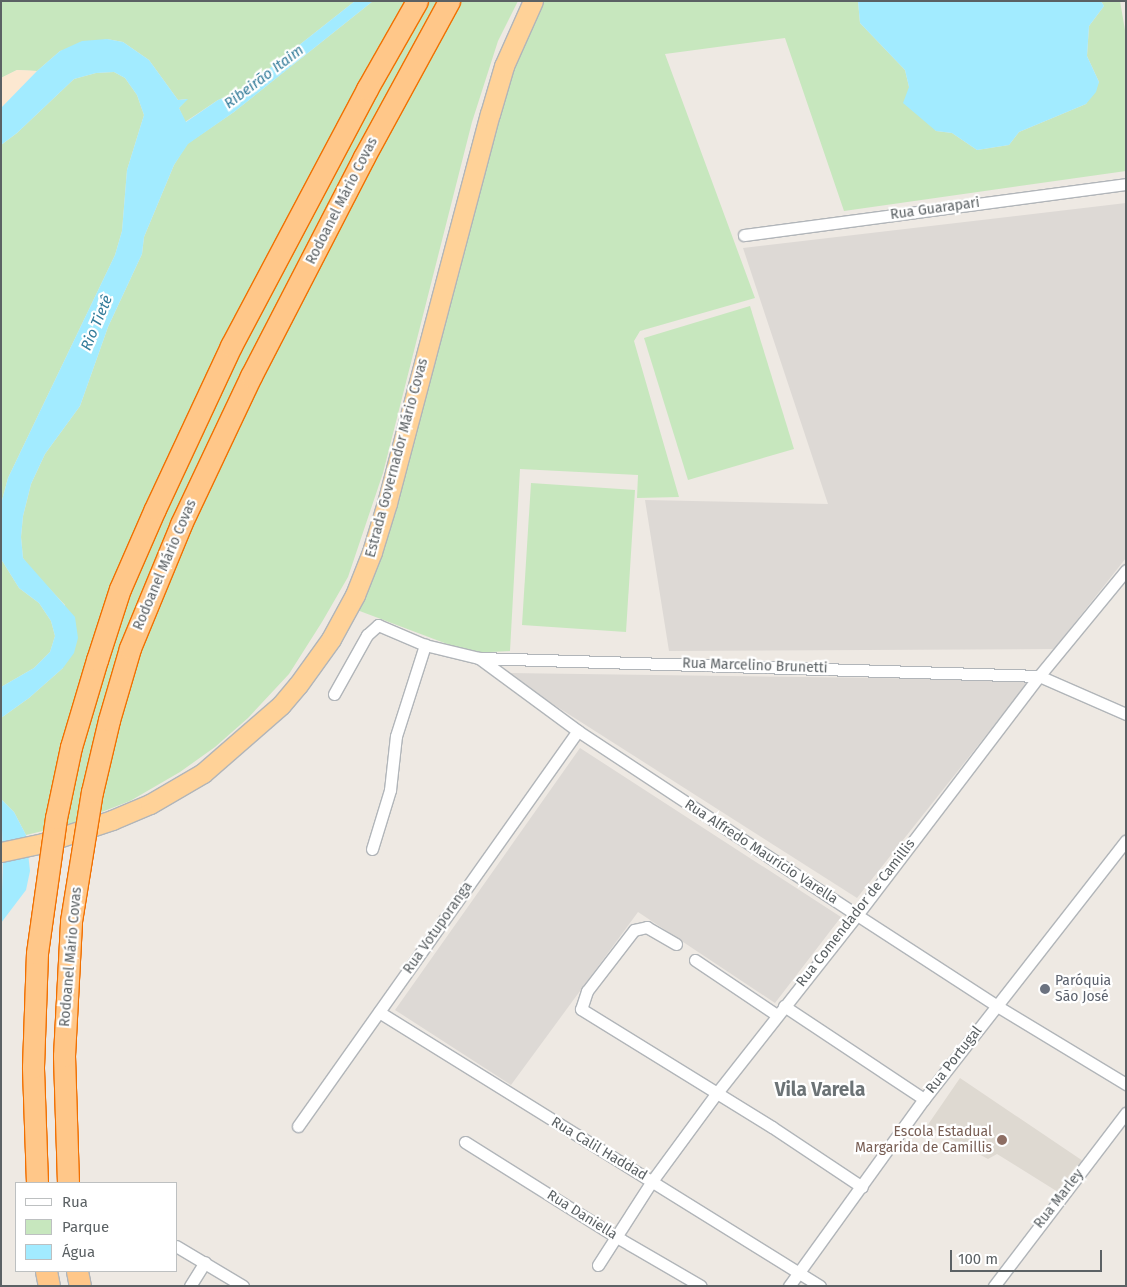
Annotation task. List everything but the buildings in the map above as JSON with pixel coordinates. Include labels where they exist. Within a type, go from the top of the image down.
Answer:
[{"type":"highway","name":"Rodoanel Mário Covas","points":[[36,1182],[33,1068],[38,944],[56,818],[72,746],[120,589],[231,346],[367,89],[417,1]]},
{"type":"highway","name":"Rodoanel Mário Covas","points":[[68,1182],[64,1056],[66,980],[71,921],[92,792],[109,720],[130,648],[177,533],[251,376],[364,156],[449,1]]},
{"type":"highway","name":"Estrada Governador Mário Covas","points":[[1,852],[79,833],[150,804],[203,773],[264,721],[298,685],[317,660],[343,617],[363,576],[379,531],[490,114],[504,66],[533,1]]},
{"type":"highway","points":[[46,1272],[49,1286]]},
{"type":"highway","points":[[77,1272],[80,1286]]},
{"type":"street","name":"Rua Guarapari","points":[[744,234],[1126,184]]},
{"type":"street","name":"Rua Comendador de Camillis","points":[[598,1265],[652,1181],[716,1094],[780,1010],[857,915],[1039,676],[1126,570]]},
{"type":"street","name":"Rua Marcelino Brunetti","points":[[334,694],[367,635],[375,625],[381,625],[425,645],[480,658],[1039,676],[1126,714]]},
{"type":"street","points":[[372,849],[390,790],[396,736],[425,645]]},
{"type":"street","name":"Rua Alfredo Maurício Varella","points":[[480,658],[578,731],[857,915],[997,1006],[1126,1084]]},
{"type":"street","name":"Rua Votuporanga","points":[[298,1126],[578,731]]},
{"type":"street","name":"Rua Portugal","points":[[789,1286],[924,1099],[1126,840]]},
{"type":"street","points":[[676,944],[647,927],[642,926],[632,932],[583,999],[581,1009],[772,1127],[862,1187]]},
{"type":"street","points":[[695,960],[924,1099]]},
{"type":"street","name":"Rua Calil Haddad","points":[[379,1012],[820,1286]]},
{"type":"street","name":"Rua Marley","points":[[994,1286],[1126,1113]]},
{"type":"street","name":"Rua Daniella","points":[[465,1142],[615,1236],[701,1286]]},
{"type":"street","points":[[178,1247],[243,1286]]},
{"type":"street","points":[[190,1286],[205,1262]]},
{"type":"shaded area","points":[[1126,203],[1126,558],[1054,649],[669,651],[645,500],[828,504],[743,248]]},
{"type":"shaded area","points":[[504,673],[1030,680],[857,898]]},
{"type":"shaded area","points":[[580,748],[841,917],[775,1003],[638,912],[511,1085],[395,1010]]},
{"type":"shaded area","name":"Escola Estadual Margarida de Camillis","points":[[960,1078],[1083,1161],[1058,1192],[997,1154],[988,1159],[927,1126]]},
{"type":"green space","points":[[1,1],[355,1],[241,91],[218,100],[185,122],[179,108],[187,99],[178,100],[149,60],[123,42],[107,39],[60,51],[37,71],[17,70],[1,78]]},
{"type":"green space","points":[[373,1],[518,1],[498,41],[472,122],[383,473],[348,577],[289,674],[248,718],[215,747],[180,772],[130,801],[68,825],[26,835],[14,812],[1,799],[1,718],[29,698],[63,668],[65,605],[23,558],[21,537],[23,516],[31,484],[45,454],[80,406],[108,327],[142,254],[144,237],[174,165],[187,144],[234,112]]},
{"type":"green space","points":[[543,1],[858,1],[860,23],[905,70],[909,87],[936,131],[952,133],[977,150],[1009,145],[1019,132],[1086,104],[1099,82],[1087,56],[1089,26],[1104,6],[1101,1],[1120,1],[1126,36],[1126,171],[844,211],[785,38],[665,54],[755,298],[640,331],[634,341],[679,497],[637,498],[638,475],[520,469],[510,651],[471,653],[357,610],[376,569],[387,533],[506,86]]},
{"type":"green space","points":[[114,72],[125,78],[137,95],[144,115],[127,170],[122,231],[115,255],[8,478],[1,504],[1,145],[17,133],[74,79],[96,73]]},
{"type":"green space","points":[[750,306],[794,449],[688,480],[644,338]]},
{"type":"green space","points":[[531,483],[635,490],[626,632],[522,625]]},
{"type":"green space","points":[[1,559],[19,588],[39,603],[51,621],[55,636],[50,652],[34,668],[1,687]]},
{"type":"sand","points":[[17,70],[37,71],[1,108],[1,78]]},
{"type":"water","points":[[355,1],[373,1],[234,112],[188,144],[174,165],[144,237],[142,254],[108,327],[80,406],[45,454],[31,484],[23,516],[21,537],[23,558],[75,617],[78,638],[74,653],[63,668],[29,698],[1,718],[1,687],[34,668],[50,652],[55,636],[51,621],[39,603],[19,588],[1,559],[1,504],[8,478],[115,255],[122,231],[127,170],[144,115],[137,95],[125,78],[114,72],[96,73],[74,79],[17,133],[1,145],[1,108],[37,71],[60,51],[82,41],[107,39],[123,42],[149,60],[178,100],[188,99],[179,108],[186,122],[218,100],[241,91]]},
{"type":"water","points":[[858,1],[1101,1],[1104,6],[1089,26],[1087,56],[1099,82],[1096,92],[1086,104],[1019,132],[1009,145],[977,150],[952,133],[936,131],[903,103],[909,87],[905,70],[860,23]]},
{"type":"water","points":[[1,799],[14,812],[26,835],[30,871],[26,890],[1,923],[3,861]]},
{"type":"place","name":"Paróquia São José","points":[[1045,989]]},
{"type":"place","name":"Escola Estadual Margarida de Camillis","points":[[1002,1140]]},
{"type":"district","name":"Vila Varela","points":[[820,1090]]},
{"type":"water label","name":"Ribeirão Itaim","points":[[264,77]]},
{"type":"water label","name":"Rio Tietê","points":[[97,323]]}]
